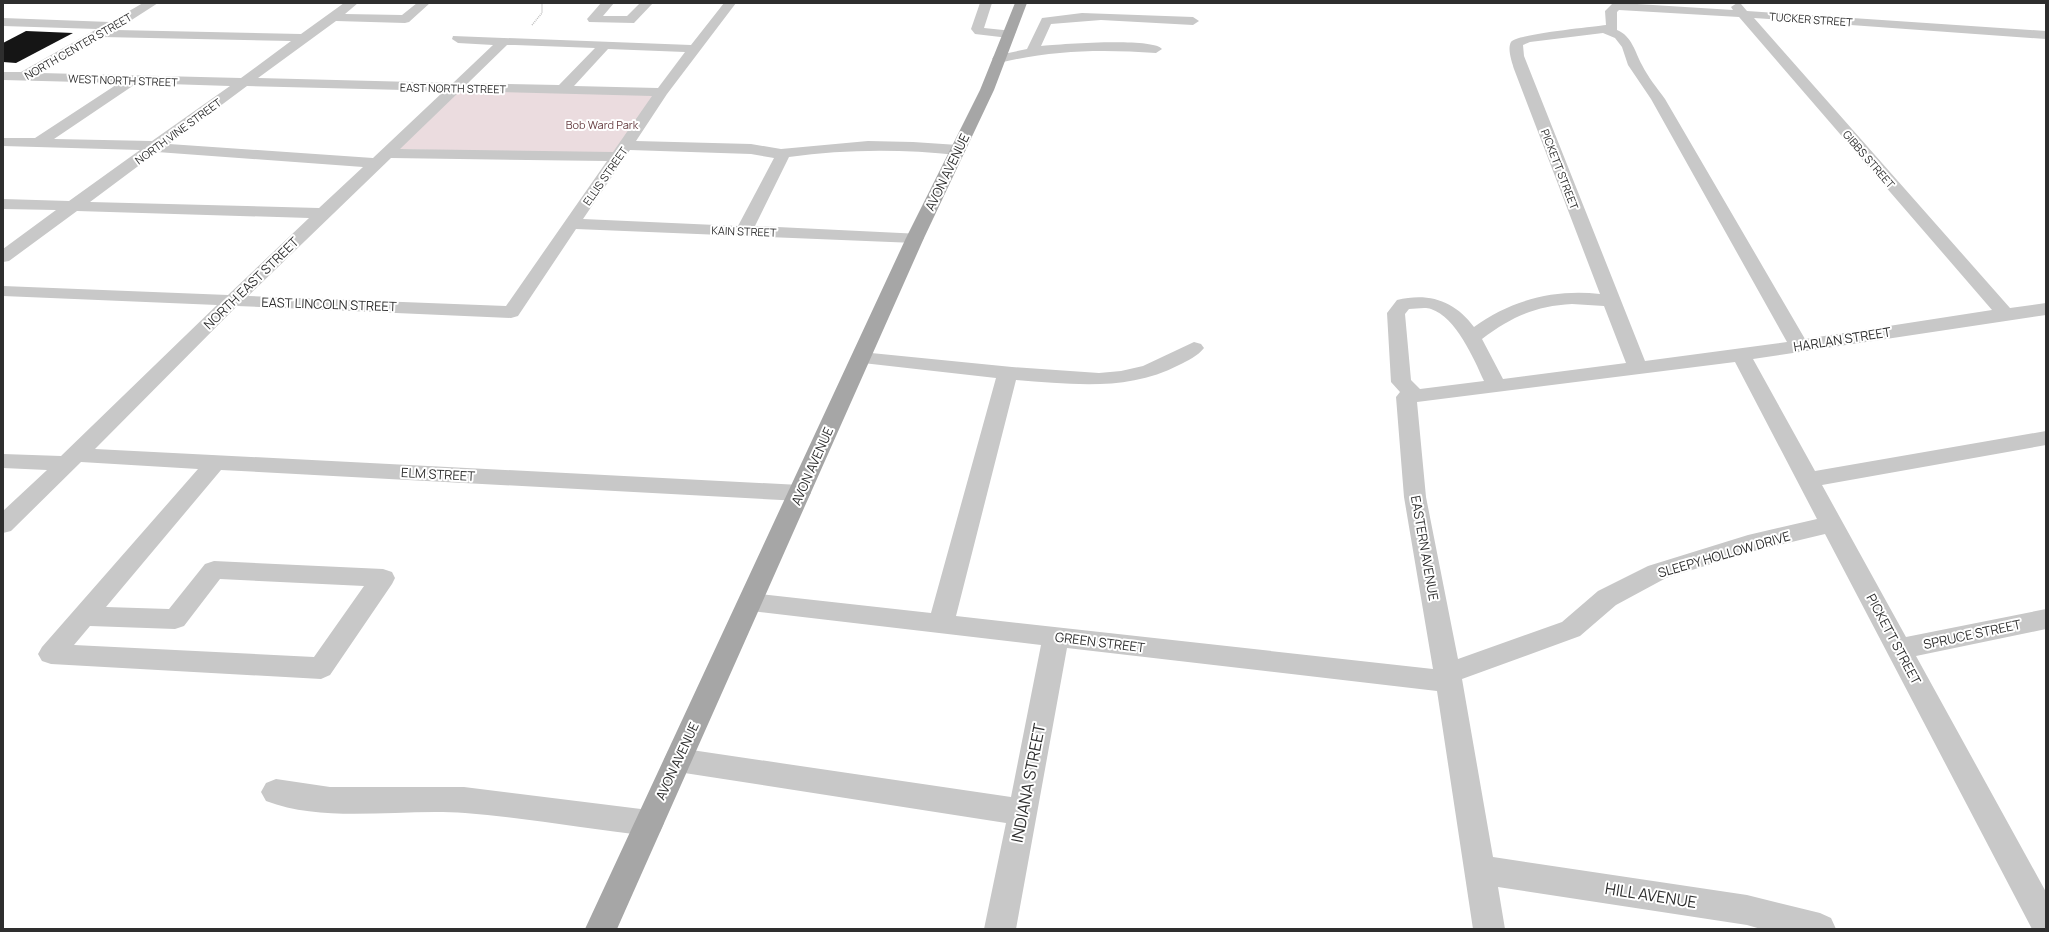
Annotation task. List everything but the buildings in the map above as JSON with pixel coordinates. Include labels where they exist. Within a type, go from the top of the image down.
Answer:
[{"type":"main road","name":"AVON AVENUE","points":[[601,929],[751,602],[915,238],[987,90],[1022,3]]},
{"type":"street","name":"NORTH CENTER STREET","points":[[3,89],[152,3]]},
{"type":"street","name":"NORTH VINE STREET","points":[[3,257],[306,38],[352,3]]},
{"type":"street","points":[[391,30],[424,3]]},
{"type":"street","points":[[608,3],[593,19],[630,20],[647,3]]},
{"type":"street","name":"ELLIS STREET","points":[[511,312],[662,92],[730,3]]},
{"type":"street","points":[[986,3],[977,29],[978,31],[1009,34]]},
{"type":"street","points":[[364,18],[378,7]]},
{"type":"street","name":"TUCKER STREET","points":[[1601,30],[1612,28],[1611,11],[1616,7],[1738,8],[2046,35]]},
{"type":"street","name":"GIBBS STREET","points":[[1738,8],[2005,314]]},
{"type":"street","points":[[1032,51],[1051,9]]},
{"type":"street","points":[[333,17],[405,19]]},
{"type":"street","points":[[1046,21],[1077,17],[1193,21]]},
{"type":"street","points":[[562,90],[614,20]]},
{"type":"street","points":[[3,22],[114,26]]},
{"type":"street","points":[[1601,30],[1619,35],[1628,47],[1635,65],[1658,99],[1799,346]]},
{"type":"street","name":"PICKETT STREET","points":[[1601,30],[1527,39],[1517,43],[1517,56],[1638,368]]},
{"type":"street","points":[[101,33],[306,38]]},
{"type":"street","points":[[458,39],[494,40],[502,43],[515,41],[590,44],[603,36],[695,49]]},
{"type":"street","name":"NORTH EAST STREET","points":[[3,525],[72,460],[232,300],[383,158],[502,43]]},
{"type":"street","points":[[999,60],[1032,51],[1089,45],[1156,49]]},
{"type":"street","name":"WEST NORTH STREET","points":[[3,76],[243,83]]},
{"type":"street","points":[[38,143],[133,80]]},
{"type":"street","name":"EAST NORTH STREET","points":[[243,83],[662,92]]},
{"type":"street","points":[[3,142],[155,147],[383,158],[751,149],[775,152],[782,156],[744,231]]},
{"type":"street","points":[[778,154],[837,146],[927,146],[958,150]]},
{"type":"street","points":[[3,204],[324,213]]},
{"type":"street","name":"KAIN STREET","points":[[572,224],[915,238]]},
{"type":"street","name":"EAST LINCOLN STREET","points":[[3,291],[511,312]]},
{"type":"street","points":[[1471,338],[1486,326],[1529,303],[1557,298],[1587,297],[1612,301]]},
{"type":"street","points":[[1497,386],[1471,338],[1452,315],[1437,304],[1404,304],[1396,313],[1401,382],[1415,396],[1497,386],[1638,368]]},
{"type":"street","name":"HARLAN STREET","points":[[1638,368],[1741,355],[2046,309]]},
{"type":"street","points":[[861,358],[1006,373],[1083,379],[1121,377],[1147,371],[1176,359],[1194,348]]},
{"type":"street","name":"PICKETT STREET","points":[[1741,355],[2046,923]]},
{"type":"street","points":[[941,624],[1005,386],[1006,373]]},
{"type":"street","name":"EASTERN AVENUE","points":[[1415,396],[1406,397],[1415,497],[1449,677],[1489,929]]},
{"type":"street","points":[[1808,480],[2046,438]]},
{"type":"street","name":"ELM STREET","points":[[3,461],[72,460],[216,462],[800,493]]},
{"type":"street","points":[[83,616],[175,619],[214,570],[383,578],[321,668],[51,654],[83,616],[216,462]]},
{"type":"street","name":"SLEEPY HOLLOW DRIVE","points":[[1449,677],[1571,629],[1607,598],[1657,572],[1748,544],[1832,524]]},
{"type":"street","name":"GREEN STREET","points":[[751,602],[1056,637],[1449,677]]},
{"type":"street","name":"SPRUCE STREET","points":[[1899,649],[2046,619]]},
{"type":"street","name":"INDIANA STREET","points":[[1000,929],[1056,637]]},
{"type":"street","points":[[678,760],[1022,812]]},
{"type":"street","points":[[276,792],[330,800],[464,800],[649,823]]},
{"type":"street","name":"HILL AVENUE","points":[[1480,870],[1747,910],[1820,929]]},
{"type":"green space","name":"Bob Ward Park","points":[[459,91],[661,94],[620,155],[396,149]]}]
